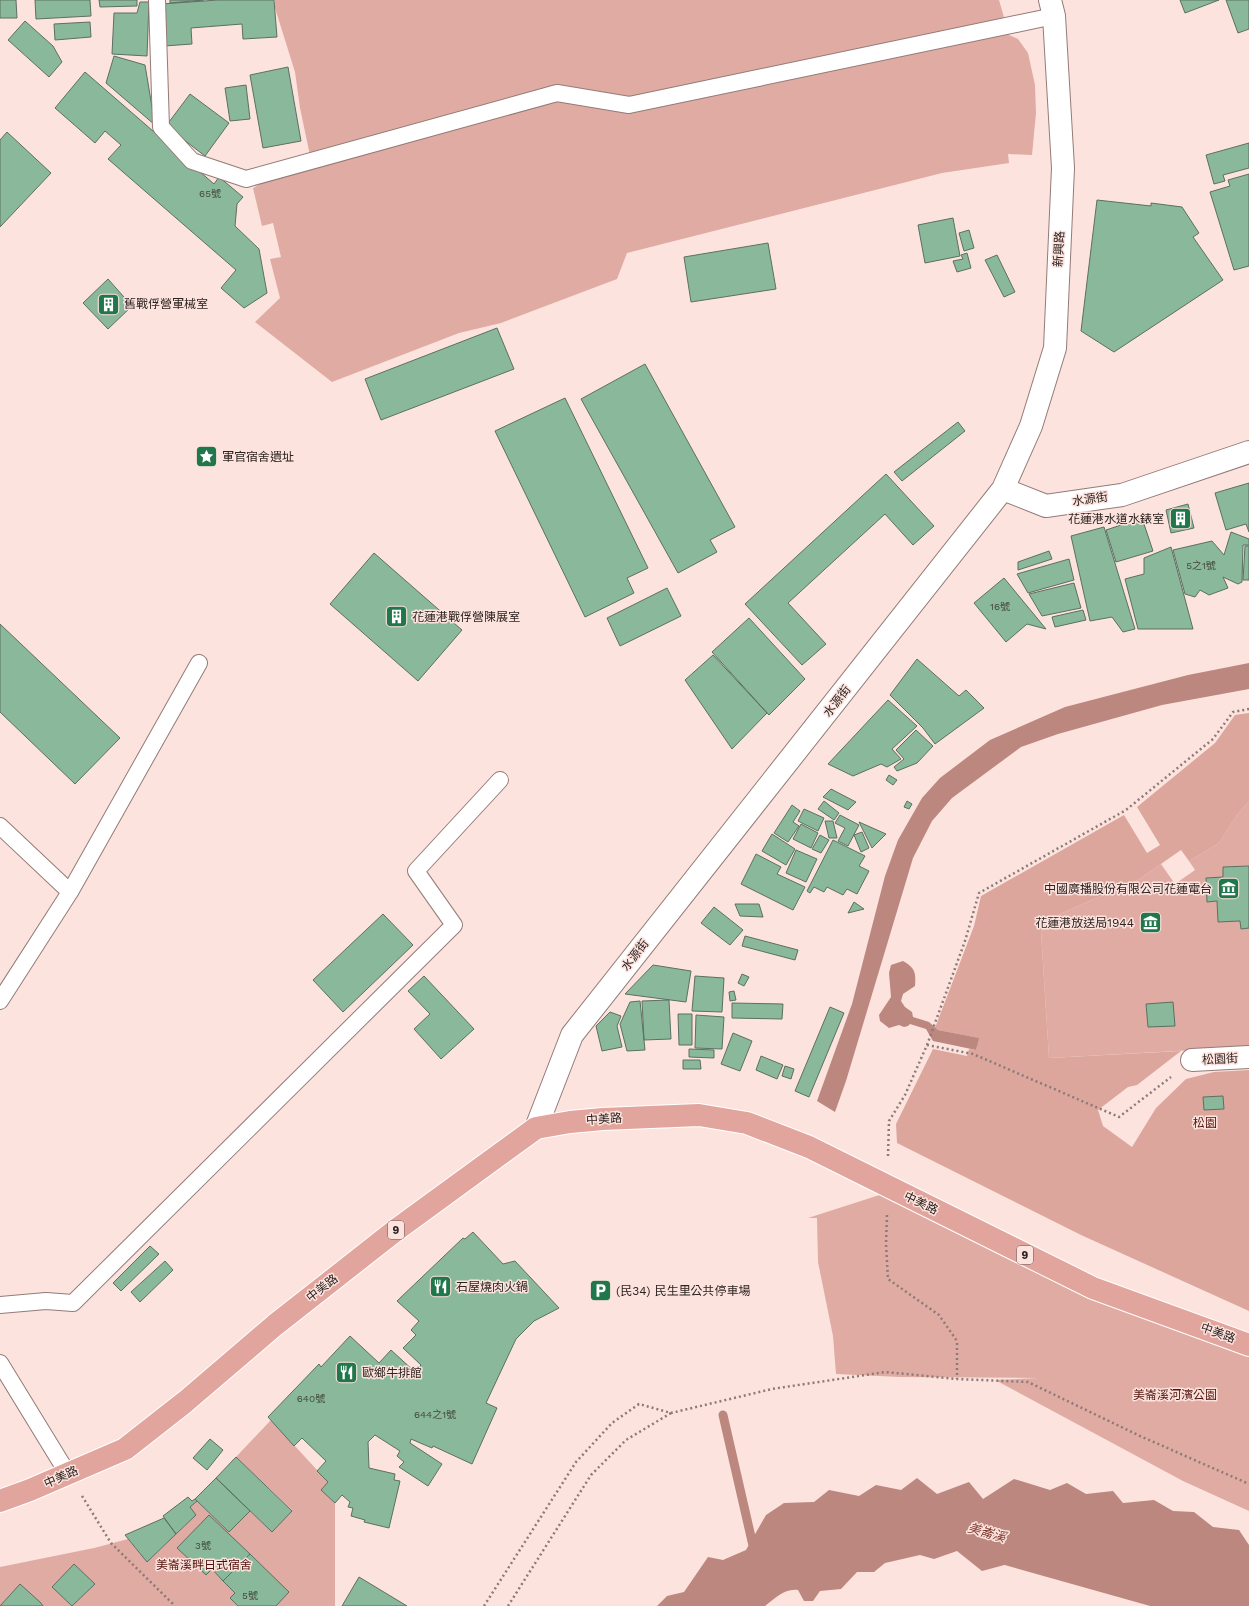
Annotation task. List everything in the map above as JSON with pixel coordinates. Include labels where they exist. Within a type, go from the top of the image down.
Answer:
[{"type":"main road","name":"中美路","points":[[0,1501],[30,1490],[125,1449],[185,1402],[275,1325],[396,1230],[536,1128],[570,1122],[603,1119],[699,1115],[748,1123],[809,1148],[1094,1288],[1249,1345]]},
{"type":"street","name":"新興路","points":[[1003,489],[1031,426],[1055,348],[1063,168],[1052,8]]},
{"type":"street","name":"水源街","points":[[536,1128],[572,1035],[1003,489],[1046,506],[1122,495],[1249,452]]},
{"type":"street","name":"松園街","points":[[1192,1060],[1249,1057]]},
{"type":"lane","points":[[157,0],[161,127],[192,161],[246,179],[557,93],[629,105],[1052,8]]},
{"type":"lane","points":[[0,1001],[70,892],[199,663]]},
{"type":"lane","points":[[0,1305],[46,1301],[72,1303],[454,925],[416,871],[500,780]]},
{"type":"lane","points":[[0,826],[70,892]]},
{"type":"lane","points":[[0,1364],[68,1474]]},
{"type":"path","points":[[914,1072],[927,1045],[964,941],[979,893],[1126,810],[1213,739],[1232,712],[1249,709]]},
{"type":"path","points":[[927,1045],[973,1054],[1119,1117],[1192,1060]]},
{"type":"path","points":[[939,1315],[957,1341],[957,1378]]},
{"type":"path","points":[[508,1606],[591,1475],[626,1440],[671,1413],[772,1389],[885,1372],[1028,1382],[1140,1436],[1249,1484]]},
{"type":"path","points":[[484,1606],[576,1462],[612,1423],[639,1404],[671,1413]]},
{"type":"path","points":[[68,1474],[111,1543],[175,1606]]},
{"type":"green space","points":[[275,0],[999,0],[1009,35],[1018,39],[1028,53],[1035,85],[1036,113],[1032,155],[1008,154],[1009,163],[942,173],[627,253],[617,279],[501,323],[459,333],[332,382],[255,322],[280,298],[270,259],[281,257],[273,223],[262,226],[253,188],[280,174],[312,165],[300,108],[295,72],[275,8]]},
{"type":"green space","name":"松園","points":[[1249,713],[1249,801],[1237,815],[1219,843],[1189,861],[1181,850],[1138,880],[1060,914],[1041,931],[1049,1058],[1181,1051],[1137,1085],[1128,1087],[1098,1110],[1103,1126],[1132,1147],[1156,1108],[1186,1079],[1214,1072],[1249,1070],[1249,1311],[1081,1235],[897,1143],[896,1124],[933,1049],[967,1056],[969,1049],[976,1050],[978,1038],[938,1030],[935,1028],[974,926],[981,896],[1124,815],[1147,853],[1160,845],[1137,807],[1215,743],[1235,715]]},
{"type":"green space","name":"花蓮港放送局1944","points":[[1249,801],[1249,866],[1223,867],[1223,877],[1206,878],[1207,902],[1217,901],[1218,922],[1240,921],[1241,928],[1249,928],[1249,1047],[1049,1058],[1041,931],[1060,914],[1138,880],[1161,864],[1175,884],[1195,870],[1189,861],[1219,843],[1237,815]]},
{"type":"green space","name":"美崙溪河濱公園","points":[[895,1190],[1249,1345],[1249,1511],[1183,1481],[995,1380],[1039,1378],[900,1377],[836,1374],[833,1336],[818,1262],[817,1218],[808,1218]]},
{"type":"green space","name":"美崙溪畔日式宿舍","points":[[271,1420],[328,1482],[321,1490],[335,1503],[335,1606],[0,1606],[0,1567],[94,1548],[128,1539],[147,1562],[196,1515],[190,1507],[197,1501],[229,1532],[250,1511],[272,1532],[292,1510],[236,1457]]},
{"type":"water","points":[[1249,663],[1249,689],[1162,705],[1058,734],[1021,747],[952,798],[932,821],[913,858],[846,1081],[835,1112],[817,1101],[852,1004],[885,876],[898,840],[922,798],[940,778],[990,740],[1065,707],[1188,675]]},
{"type":"water","points":[[903,961],[912,968],[915,974],[915,986],[903,994],[901,1001],[905,1007],[912,1012],[913,1017],[929,1022],[938,1030],[979,1038],[976,1050],[933,1041],[926,1029],[910,1024],[904,1027],[899,1025],[889,1028],[880,1021],[879,1015],[891,997],[889,973],[891,965]]},
{"type":"water","points":[[917,1478],[937,1494],[969,1482],[983,1499],[1014,1479],[1050,1490],[1067,1483],[1086,1494],[1113,1491],[1123,1503],[1154,1500],[1173,1511],[1194,1512],[1213,1527],[1239,1530],[1249,1545],[1249,1606],[1246,1606],[1230,1592],[1207,1587],[1172,1589],[1164,1575],[1138,1577],[1110,1558],[1098,1561],[1073,1555],[1053,1561],[1042,1556],[1022,1569],[1008,1564],[982,1571],[957,1551],[934,1559],[920,1555],[885,1563],[874,1572],[857,1572],[841,1589],[820,1591],[813,1601],[804,1601],[798,1590],[793,1590],[780,1594],[765,1606],[657,1606],[667,1596],[684,1592],[708,1557],[723,1560],[746,1550],[766,1515],[784,1503],[814,1502],[829,1490],[859,1496],[876,1485],[901,1490]]},
{"type":"building","points":[[0,0],[16,0],[17,18],[0,18]]},
{"type":"building","points":[[35,0],[90,0],[91,16],[36,19]]},
{"type":"building","points":[[99,0],[137,0],[137,6],[100,7]]},
{"type":"building","points":[[170,0],[204,0],[170,3]]},
{"type":"building","points":[[218,0],[274,0],[277,37],[243,39],[242,24],[191,28],[192,44],[164,46],[161,4]]},
{"type":"building","points":[[1180,0],[1219,0],[1185,13]]},
{"type":"building","points":[[1226,0],[1249,0],[1249,29],[1238,33]]},
{"type":"building","points":[[140,2],[149,2],[147,56],[112,54],[114,13],[137,13]]},
{"type":"building","points":[[25,21],[53,46],[62,62],[49,77],[8,40]]},
{"type":"building","points":[[90,22],[91,37],[55,40],[54,24]]},
{"type":"building","points":[[114,56],[145,65],[155,125],[106,83]]},
{"type":"building","points":[[288,67],[301,141],[263,148],[250,75]]},
{"type":"building","points":[[85,72],[214,184],[219,177],[243,197],[237,204],[235,226],[259,249],[267,293],[244,308],[221,288],[236,270],[108,159],[121,145],[105,131],[95,143],[55,108]]},
{"type":"building","points":[[246,85],[250,119],[230,121],[225,88]]},
{"type":"building","points":[[190,94],[229,123],[205,156],[166,126]]},
{"type":"building","points":[[7,132],[51,173],[0,227],[0,140]]},
{"type":"building","points":[[1249,143],[1249,168],[1223,175],[1225,181],[1214,184],[1206,155]]},
{"type":"building","points":[[1249,174],[1249,266],[1234,270],[1210,192],[1230,186],[1228,180]]},
{"type":"building","points":[[1097,200],[1151,206],[1151,203],[1182,207],[1199,233],[1193,237],[1223,280],[1114,352],[1081,331]]},
{"type":"building","points":[[953,218],[960,256],[925,263],[918,225]]},
{"type":"building","points":[[969,230],[974,248],[964,251],[959,233]]},
{"type":"building","points":[[768,243],[776,289],[691,302],[684,257]]},
{"type":"building","points":[[967,253],[971,268],[957,272],[953,261],[963,259],[961,255]]},
{"type":"building","points":[[997,255],[1015,292],[1004,297],[985,260]]},
{"type":"building","name":"舊戰俘營軍械室","points":[[108,279],[132,306],[108,329],[83,303]]},
{"type":"building","points":[[497,328],[514,369],[381,420],[365,379]]},
{"type":"building","points":[[645,364],[735,527],[710,540],[717,552],[678,573],[581,399]]},
{"type":"building","points":[[565,398],[648,568],[627,578],[634,593],[585,617],[495,431]]},
{"type":"building","points":[[958,422],[965,431],[902,481],[894,472]]},
{"type":"building","points":[[886,474],[934,526],[913,545],[885,514],[788,603],[826,644],[802,665],[745,604]]},
{"type":"building","points":[[1249,483],[1249,532],[1246,524],[1226,530],[1215,493]]},
{"type":"building","name":"花蓮港水道水錶室","points":[[1188,504],[1194,528],[1171,533],[1166,510]]},
{"type":"building","points":[[1142,518],[1153,551],[1116,562],[1106,530]]},
{"type":"building","points":[[1104,527],[1135,629],[1123,632],[1112,617],[1090,621],[1071,536]]},
{"type":"building","points":[[1231,532],[1249,539],[1249,545],[1243,545],[1242,582],[1238,584],[1223,577],[1228,588],[1209,595],[1200,590],[1195,597],[1185,594],[1173,550],[1212,541],[1224,555]]},
{"type":"building","points":[[1245,546],[1249,546],[1249,580],[1243,580]]},
{"type":"building","points":[[1171,547],[1193,629],[1138,629],[1125,579],[1144,574],[1144,558]]},
{"type":"building","points":[[1049,551],[1052,559],[1018,570],[1018,562]]},
{"type":"building","name":"花蓮港戰俘營陳展室","points":[[374,553],[462,630],[418,681],[330,604]]},
{"type":"building","points":[[1069,559],[1074,580],[1028,593],[1017,574]]},
{"type":"building","points":[[1004,578],[1046,629],[1027,624],[1006,642],[974,603]]},
{"type":"building","points":[[1074,583],[1081,608],[1042,616],[1029,594]]},
{"type":"building","points":[[667,588],[681,616],[620,646],[607,618]]},
{"type":"building","points":[[1083,610],[1086,620],[1055,627],[1052,617]]},
{"type":"building","points":[[749,618],[805,679],[769,715],[712,652]]},
{"type":"building","points":[[0,624],[120,738],[75,784],[0,712]]},
{"type":"building","points":[[713,655],[767,713],[732,749],[685,680]]},
{"type":"building","points":[[917,659],[959,696],[966,690],[984,708],[935,744],[923,728],[890,695]]},
{"type":"building","points":[[888,700],[917,726],[892,749],[901,759],[887,767],[881,764],[853,776],[828,764]]},
{"type":"building","points":[[916,730],[933,746],[917,763],[897,771],[894,767],[904,759],[896,750]]},
{"type":"building","points":[[889,775],[897,780],[893,785],[886,780]]},
{"type":"building","points":[[831,789],[856,802],[848,810],[823,797]]},
{"type":"building","points":[[824,801],[839,813],[834,820],[818,809]]},
{"type":"building","points":[[907,801],[912,804],[909,809],[904,807]]},
{"type":"building","points":[[792,805],[800,811],[793,822],[799,826],[788,842],[774,833]]},
{"type":"building","points":[[804,809],[824,818],[818,831],[798,821]]},
{"type":"building","points":[[840,815],[859,825],[848,846],[838,841],[845,828],[835,823]]},
{"type":"building","points":[[825,821],[833,821],[837,838],[829,838]]},
{"type":"building","points":[[859,822],[886,834],[872,848]]},
{"type":"building","points":[[801,824],[818,833],[811,848],[793,839]]},
{"type":"building","points":[[862,832],[869,848],[861,852],[854,835]]},
{"type":"building","points":[[772,834],[795,849],[786,865],[762,851]]},
{"type":"building","points":[[820,835],[829,840],[821,853],[812,849]]},
{"type":"building","points":[[833,840],[865,856],[859,866],[869,871],[857,894],[847,889],[843,895],[827,887],[824,892],[814,887],[810,893],[807,891]]},
{"type":"building","points":[[796,850],[817,859],[806,882],[786,873]]},
{"type":"building","points":[[756,854],[781,867],[777,874],[805,887],[793,910],[741,884]]},
{"type":"building","name":"中國廣播股份有限公司花蓮電台","points":[[1249,866],[1249,928],[1241,929],[1240,921],[1218,922],[1217,901],[1207,902],[1206,878],[1223,877],[1223,867]]},
{"type":"building","points":[[854,902],[864,909],[848,913]]},
{"type":"building","points":[[735,904],[759,904],[763,917],[740,916]]},
{"type":"building","points":[[714,907],[743,930],[730,945],[701,923]]},
{"type":"building","points":[[383,914],[413,945],[343,1012],[313,980]]},
{"type":"building","points":[[745,936],[798,950],[795,960],[742,946]]},
{"type":"building","points":[[653,965],[691,971],[686,1002],[625,994]]},
{"type":"building","points":[[742,974],[749,977],[744,986],[738,983]]},
{"type":"building","points":[[424,976],[474,1029],[441,1059],[414,1029],[430,1014],[408,991]]},
{"type":"building","points":[[695,976],[724,978],[722,1012],[692,1011]]},
{"type":"building","points":[[734,991],[736,1000],[730,1001],[729,992]]},
{"type":"building","points":[[669,1000],[671,1039],[644,1040],[642,1001]]},
{"type":"building","points":[[640,1001],[645,1050],[627,1051],[620,1024],[630,1002]]},
{"type":"building","points":[[1173,1002],[1175,1026],[1148,1027],[1146,1004]]},
{"type":"building","points":[[732,1003],[783,1004],[782,1019],[732,1018]]},
{"type":"building","points":[[830,1007],[844,1013],[809,1097],[795,1091]]},
{"type":"building","points":[[610,1012],[621,1016],[617,1026],[622,1047],[602,1051],[596,1026]]},
{"type":"building","points":[[678,1014],[692,1014],[692,1045],[679,1045]]},
{"type":"building","points":[[696,1015],[724,1017],[722,1049],[695,1048]]},
{"type":"building","points":[[733,1033],[752,1041],[740,1071],[721,1064]]},
{"type":"building","points":[[689,1049],[714,1050],[714,1058],[689,1057]]},
{"type":"building","points":[[761,1056],[783,1065],[777,1079],[756,1070]]},
{"type":"building","points":[[683,1060],[700,1060],[701,1069],[683,1069]]},
{"type":"building","points":[[785,1066],[794,1069],[791,1079],[782,1076]]},
{"type":"building","points":[[1223,1096],[1224,1109],[1204,1110],[1203,1097]]},
{"type":"building","points":[[473,1232],[503,1264],[515,1261],[559,1308],[534,1321],[516,1339],[486,1403],[497,1408],[472,1464],[433,1446],[432,1448],[411,1439],[410,1443],[442,1464],[428,1486],[399,1467],[404,1462],[397,1456],[400,1451],[375,1435],[368,1442],[369,1468],[395,1474],[394,1480],[400,1481],[389,1528],[364,1522],[365,1520],[351,1516],[353,1508],[348,1507],[350,1502],[342,1495],[335,1503],[321,1490],[328,1482],[317,1471],[326,1461],[302,1438],[294,1446],[268,1417],[319,1364],[321,1367],[350,1336],[379,1363],[391,1350],[415,1372],[421,1365],[403,1348],[416,1335],[411,1330],[419,1321],[397,1301],[463,1238],[465,1239]]},
{"type":"building","points":[[150,1246],[159,1254],[121,1291],[113,1283]]},
{"type":"building","points":[[165,1261],[173,1270],[140,1302],[131,1292]]},
{"type":"building","points":[[210,1439],[223,1450],[207,1470],[193,1458]]},
{"type":"building","points":[[236,1457],[292,1511],[272,1532],[216,1478]]},
{"type":"building","points":[[216,1478],[250,1511],[229,1532],[195,1499]]},
{"type":"building","points":[[188,1497],[192,1501],[195,1499],[197,1501],[190,1507],[196,1515],[176,1534],[163,1516]]},
{"type":"building","points":[[209,1515],[250,1554],[223,1581],[212,1569],[206,1575],[177,1548]]},
{"type":"building","points":[[164,1518],[176,1534],[147,1562],[125,1535]]},
{"type":"building","points":[[250,1554],[289,1592],[276,1606],[238,1606],[230,1598],[235,1593],[223,1581]]},
{"type":"building","points":[[74,1564],[95,1584],[72,1606],[52,1587]]},
{"type":"building","points":[[359,1577],[407,1606],[342,1606]]},
{"type":"building","points":[[20,1584],[41,1603],[43,1606],[0,1606]]},
{"type":"waterway","points":[[723,1415],[754,1550]]},
{"type":"waterway","name":"美崙溪","points":[[998,1535],[1200,1592],[1227,1606]]},
{"type":"place","name":"舊戰俘營軍械室","points":[[108,304]]},
{"type":"place","name":"軍官宿舍遺址","points":[[206,457]]},
{"type":"place","name":"花蓮港水道水錶室","points":[[1180,519]]},
{"type":"place","name":"花蓮港戰俘營陳展室","points":[[396,617]]},
{"type":"place","name":"中國廣播股份有限公司花蓮電台","points":[[1228,889]]},
{"type":"place","name":"花蓮港放送局1944","points":[[1150,923]]},
{"type":"place","name":"石屋燒肉火鍋","points":[[441,1287]]},
{"type":"place","name":"(民34) 民生里公共停車場","points":[[601,1291]]},
{"type":"place","name":"歐鄉牛排館","points":[[346,1373]]}]
